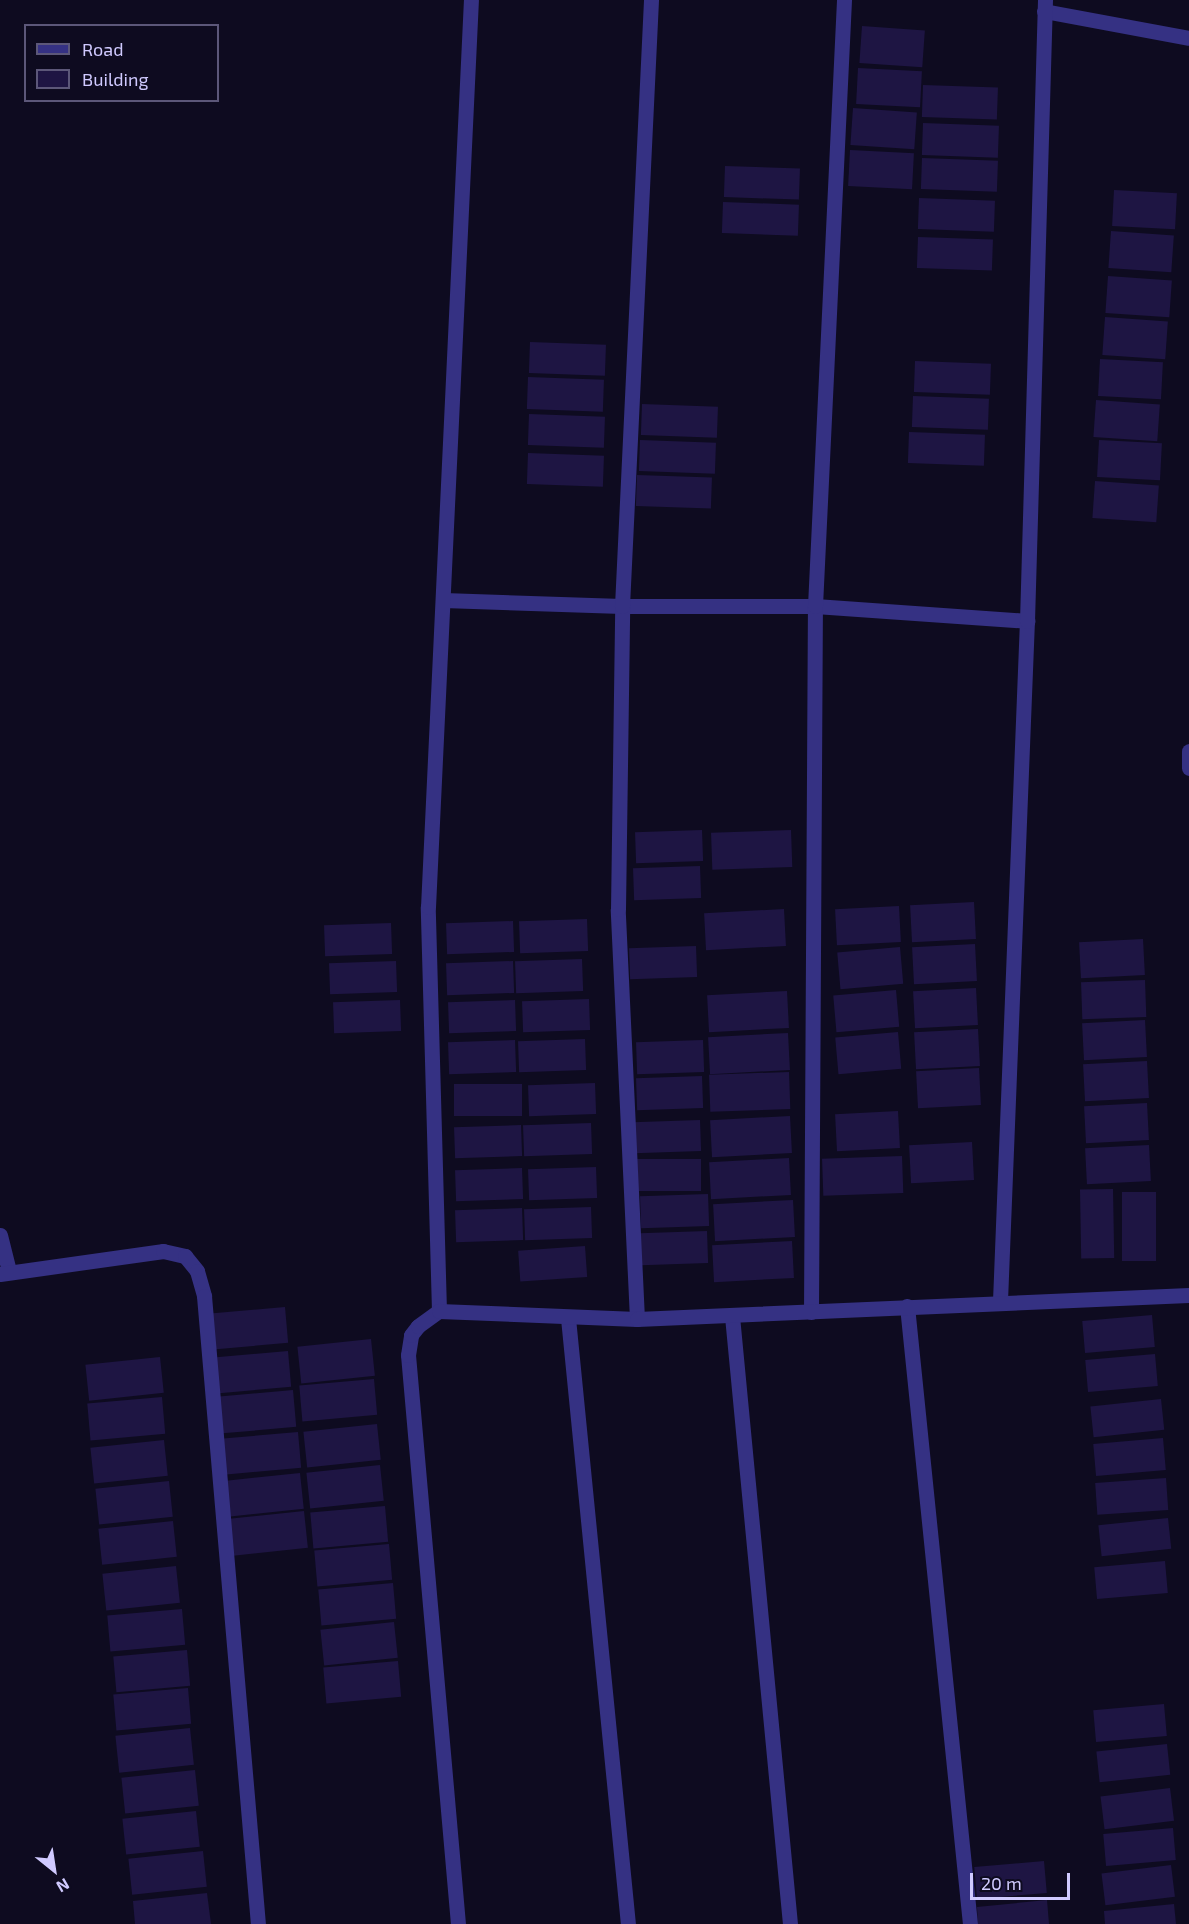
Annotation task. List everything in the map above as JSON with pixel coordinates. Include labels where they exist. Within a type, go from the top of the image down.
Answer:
[{"type":"street","points":[[439,1311],[428,907],[471,0]]},
{"type":"street","points":[[637,1319],[618,909],[622,606],[651,0]]},
{"type":"street","points":[[811,1312],[815,606],[844,0]]},
{"type":"street","points":[[999,1301],[1027,621],[1045,5],[1189,38]]},
{"type":"street","points":[[442,600],[622,606],[815,606],[1027,621]]},
{"type":"street","points":[[1189,751],[1189,768]]},
{"type":"street","points":[[0,1234],[4,1273],[163,1251],[185,1256],[197,1271],[204,1296],[258,1924]]},
{"type":"street","points":[[458,1924],[408,1355],[411,1335],[439,1311],[637,1319],[999,1301],[1189,1295]]},
{"type":"street","points":[[907,1306],[970,1924]]},
{"type":"street","points":[[732,1316],[790,1924]]},
{"type":"street","points":[[568,1318],[628,1924]]},
{"type":"building","points":[[862,26],[925,30],[922,67],[859,63]]},
{"type":"building","points":[[858,68],[922,71],[920,107],[856,104]]},
{"type":"building","points":[[923,85],[998,88],[997,120],[922,117]]},
{"type":"building","points":[[853,108],[917,112],[914,149],[850,145]]},
{"type":"building","points":[[923,123],[999,126],[998,158],[922,155]]},
{"type":"building","points":[[850,150],[914,153],[912,189],[848,186]]},
{"type":"building","points":[[922,158],[998,161],[997,192],[921,189]]},
{"type":"building","points":[[725,166],[800,169],[799,200],[724,197]]},
{"type":"building","points":[[1114,190],[1177,193],[1175,229],[1112,226]]},
{"type":"building","points":[[919,198],[995,201],[994,232],[918,229]]},
{"type":"building","points":[[723,202],[799,205],[798,236],[722,233]]},
{"type":"building","points":[[1111,231],[1174,235],[1171,272],[1108,268]]},
{"type":"building","points":[[918,237],[993,240],[992,271],[917,268]]},
{"type":"building","points":[[1108,276],[1172,280],[1169,317],[1105,313]]},
{"type":"building","points":[[1105,317],[1168,321],[1165,359],[1102,355]]},
{"type":"building","points":[[530,342],[606,345],[605,376],[529,373]]},
{"type":"building","points":[[1100,359],[1163,362],[1161,399],[1098,396]]},
{"type":"building","points":[[915,361],[991,364],[990,395],[914,392]]},
{"type":"building","points":[[528,377],[604,380],[603,412],[527,409]]},
{"type":"building","points":[[913,396],[989,399],[988,430],[912,427]]},
{"type":"building","points":[[1096,400],[1160,404],[1157,441],[1093,437]]},
{"type":"building","points":[[642,404],[718,407],[717,438],[641,435]]},
{"type":"building","points":[[529,414],[605,417],[604,448],[528,445]]},
{"type":"building","points":[[909,432],[985,435],[984,466],[908,463]]},
{"type":"building","points":[[640,440],[716,443],[715,474],[639,471]]},
{"type":"building","points":[[1099,440],[1162,443],[1160,480],[1097,477]]},
{"type":"building","points":[[528,453],[604,456],[603,487],[527,484]]},
{"type":"building","points":[[637,475],[712,478],[711,509],[636,506]]},
{"type":"building","points":[[1095,481],[1159,485],[1156,522],[1092,518]]},
{"type":"building","points":[[702,830],[703,861],[636,863],[635,832]]},
{"type":"building","points":[[791,830],[792,867],[712,870],[711,833]]},
{"type":"building","points":[[700,866],[701,898],[634,900],[633,868]]},
{"type":"building","points":[[974,902],[976,939],[912,942],[910,905]]},
{"type":"building","points":[[899,906],[901,942],[837,945],[835,909]]},
{"type":"building","points":[[784,909],[786,946],[706,950],[704,913]]},
{"type":"building","points":[[587,919],[588,951],[520,953],[519,921]]},
{"type":"building","points":[[513,921],[514,952],[447,954],[446,923]]},
{"type":"building","points":[[391,923],[392,954],[325,956],[324,925]]},
{"type":"building","points":[[1143,939],[1145,975],[1081,978],[1079,942]]},
{"type":"building","points":[[975,944],[977,981],[914,984],[912,947]]},
{"type":"building","points":[[696,946],[697,977],[630,979],[629,948]]},
{"type":"building","points":[[900,947],[903,984],[840,989],[837,952]]},
{"type":"building","points":[[582,959],[583,991],[516,993],[515,961]]},
{"type":"building","points":[[396,961],[397,992],[330,994],[329,963]]},
{"type":"building","points":[[513,961],[514,993],[447,995],[446,963]]},
{"type":"building","points":[[1145,980],[1146,1017],[1082,1019],[1081,982]]},
{"type":"building","points":[[976,988],[978,1025],[915,1028],[913,991]]},
{"type":"building","points":[[896,990],[899,1027],[836,1032],[833,995]]},
{"type":"building","points":[[787,991],[789,1028],[709,1032],[707,995]]},
{"type":"building","points":[[589,999],[590,1030],[523,1032],[522,1001]]},
{"type":"building","points":[[400,1000],[401,1031],[334,1033],[333,1002]]},
{"type":"building","points":[[515,1000],[516,1031],[449,1033],[448,1002]]},
{"type":"building","points":[[1145,1020],[1147,1057],[1084,1060],[1082,1023]]},
{"type":"building","points":[[978,1029],[980,1066],[916,1069],[914,1032]]},
{"type":"building","points":[[898,1032],[901,1069],[838,1074],[835,1037]]},
{"type":"building","points":[[788,1033],[790,1070],[710,1074],[708,1037]]},
{"type":"building","points":[[585,1039],[586,1070],[519,1072],[518,1041]]},
{"type":"building","points":[[515,1040],[516,1072],[449,1074],[448,1042]]},
{"type":"building","points":[[703,1040],[704,1072],[637,1074],[636,1042]]},
{"type":"building","points":[[1147,1061],[1149,1098],[1085,1101],[1083,1064]]},
{"type":"building","points":[[979,1068],[981,1105],[918,1108],[916,1071]]},
{"type":"building","points":[[789,1072],[790,1109],[710,1112],[709,1075]]},
{"type":"building","points":[[702,1076],[703,1108],[637,1110],[636,1078]]},
{"type":"building","points":[[595,1083],[596,1114],[529,1116],[528,1085]]},
{"type":"building","points":[[454,1084],[522,1084],[522,1116],[454,1116]]},
{"type":"building","points":[[1147,1103],[1149,1140],[1086,1143],[1084,1106]]},
{"type":"building","points":[[898,1111],[900,1148],[837,1151],[835,1114]]},
{"type":"building","points":[[790,1116],[792,1153],[712,1157],[710,1120]]},
{"type":"building","points":[[700,1120],[701,1151],[634,1153],[633,1122]]},
{"type":"building","points":[[591,1123],[592,1154],[524,1156],[523,1125]]},
{"type":"building","points":[[521,1125],[522,1156],[455,1158],[454,1127]]},
{"type":"building","points":[[972,1142],[974,1180],[911,1183],[909,1145]]},
{"type":"building","points":[[1149,1145],[1151,1181],[1087,1184],[1085,1148]]},
{"type":"building","points":[[902,1156],[903,1193],[823,1196],[822,1159]]},
{"type":"building","points":[[789,1158],[791,1195],[711,1199],[709,1162]]},
{"type":"building","points":[[633,1159],[701,1159],[701,1191],[633,1191]]},
{"type":"building","points":[[596,1167],[597,1198],[529,1200],[528,1169]]},
{"type":"building","points":[[522,1168],[523,1199],[456,1201],[455,1170]]},
{"type":"building","points":[[1113,1189],[1114,1258],[1081,1259],[1080,1190]]},
{"type":"building","points":[[1122,1192],[1156,1192],[1156,1261],[1122,1261]]},
{"type":"building","points":[[708,1194],[709,1226],[641,1228],[640,1196]]},
{"type":"building","points":[[793,1200],[795,1237],[715,1241],[713,1204]]},
{"type":"building","points":[[591,1207],[592,1238],[525,1240],[524,1209]]},
{"type":"building","points":[[522,1208],[523,1240],[456,1242],[455,1210]]},
{"type":"building","points":[[707,1231],[708,1263],[641,1265],[640,1233]]},
{"type":"building","points":[[792,1241],[794,1278],[714,1282],[712,1245]]},
{"type":"building","points":[[585,1246],[587,1277],[520,1282],[518,1251]]},
{"type":"building","points":[[285,1307],[288,1343],[213,1349],[210,1314]]},
{"type":"building","points":[[1152,1315],[1155,1347],[1085,1353],[1082,1321]]},
{"type":"building","points":[[371,1339],[375,1376],[301,1384],[297,1347]]},
{"type":"building","points":[[288,1351],[291,1387],[216,1393],[213,1358]]},
{"type":"building","points":[[1155,1354],[1158,1386],[1088,1392],[1085,1360]]},
{"type":"building","points":[[160,1357],[164,1393],[89,1401],[85,1365]]},
{"type":"building","points":[[374,1379],[377,1415],[302,1421],[299,1386]]},
{"type":"building","points":[[293,1390],[296,1427],[223,1433],[219,1396]]},
{"type":"building","points":[[162,1397],[165,1434],[91,1440],[87,1404]]},
{"type":"building","points":[[1161,1399],[1164,1430],[1094,1437],[1090,1406]]},
{"type":"building","points":[[377,1424],[381,1460],[307,1468],[303,1432]]},
{"type":"building","points":[[298,1432],[301,1468],[226,1474],[223,1439]]},
{"type":"building","points":[[1163,1438],[1166,1470],[1096,1476],[1093,1444]]},
{"type":"building","points":[[164,1440],[168,1476],[94,1484],[90,1448]]},
{"type":"building","points":[[380,1465],[384,1501],[310,1509],[306,1473]]},
{"type":"building","points":[[300,1473],[304,1509],[230,1517],[226,1481]]},
{"type":"building","points":[[1166,1478],[1168,1510],[1097,1515],[1095,1483]]},
{"type":"building","points":[[169,1481],[173,1517],[99,1525],[95,1489]]},
{"type":"building","points":[[385,1506],[388,1542],[313,1548],[310,1513]]},
{"type":"building","points":[[304,1511],[308,1548],[233,1556],[229,1519]]},
{"type":"building","points":[[1168,1518],[1171,1549],[1102,1556],[1098,1525]]},
{"type":"building","points":[[173,1521],[177,1557],[102,1565],[98,1529]]},
{"type":"building","points":[[389,1544],[392,1580],[317,1586],[314,1551]]},
{"type":"building","points":[[1165,1561],[1168,1593],[1097,1599],[1094,1567]]},
{"type":"building","points":[[176,1566],[180,1603],[106,1611],[102,1574]]},
{"type":"building","points":[[393,1583],[396,1619],[321,1625],[318,1590]]},
{"type":"building","points":[[182,1609],[185,1645],[110,1651],[107,1616]]},
{"type":"building","points":[[394,1622],[398,1658],[324,1666],[320,1630]]},
{"type":"building","points":[[187,1650],[190,1686],[116,1692],[113,1656]]},
{"type":"building","points":[[398,1661],[401,1697],[326,1703],[323,1668]]},
{"type":"building","points":[[188,1688],[191,1724],[116,1730],[113,1695]]},
{"type":"building","points":[[1164,1704],[1167,1736],[1096,1742],[1093,1710]]},
{"type":"building","points":[[190,1728],[194,1765],[119,1773],[115,1736]]},
{"type":"building","points":[[1167,1744],[1170,1775],[1100,1782],[1096,1751]]},
{"type":"building","points":[[195,1770],[199,1806],[125,1814],[121,1778]]},
{"type":"building","points":[[1170,1788],[1174,1821],[1105,1829],[1101,1797]]},
{"type":"building","points":[[196,1811],[200,1847],[126,1855],[122,1819]]},
{"type":"building","points":[[1173,1828],[1176,1860],[1106,1866],[1103,1834]]},
{"type":"building","points":[[203,1851],[207,1887],[132,1895],[128,1859]]},
{"type":"building","points":[[1044,1861],[1047,1893],[977,1899],[974,1867]]},
{"type":"building","points":[[1171,1865],[1175,1897],[1105,1905],[1102,1874]]},
{"type":"building","points":[[207,1893],[211,1924],[135,1924],[133,1901]]},
{"type":"building","points":[[1047,1900],[1049,1924],[978,1924],[977,1907]]},
{"type":"building","points":[[1174,1904],[1176,1924],[1105,1924],[1104,1911]]}]
